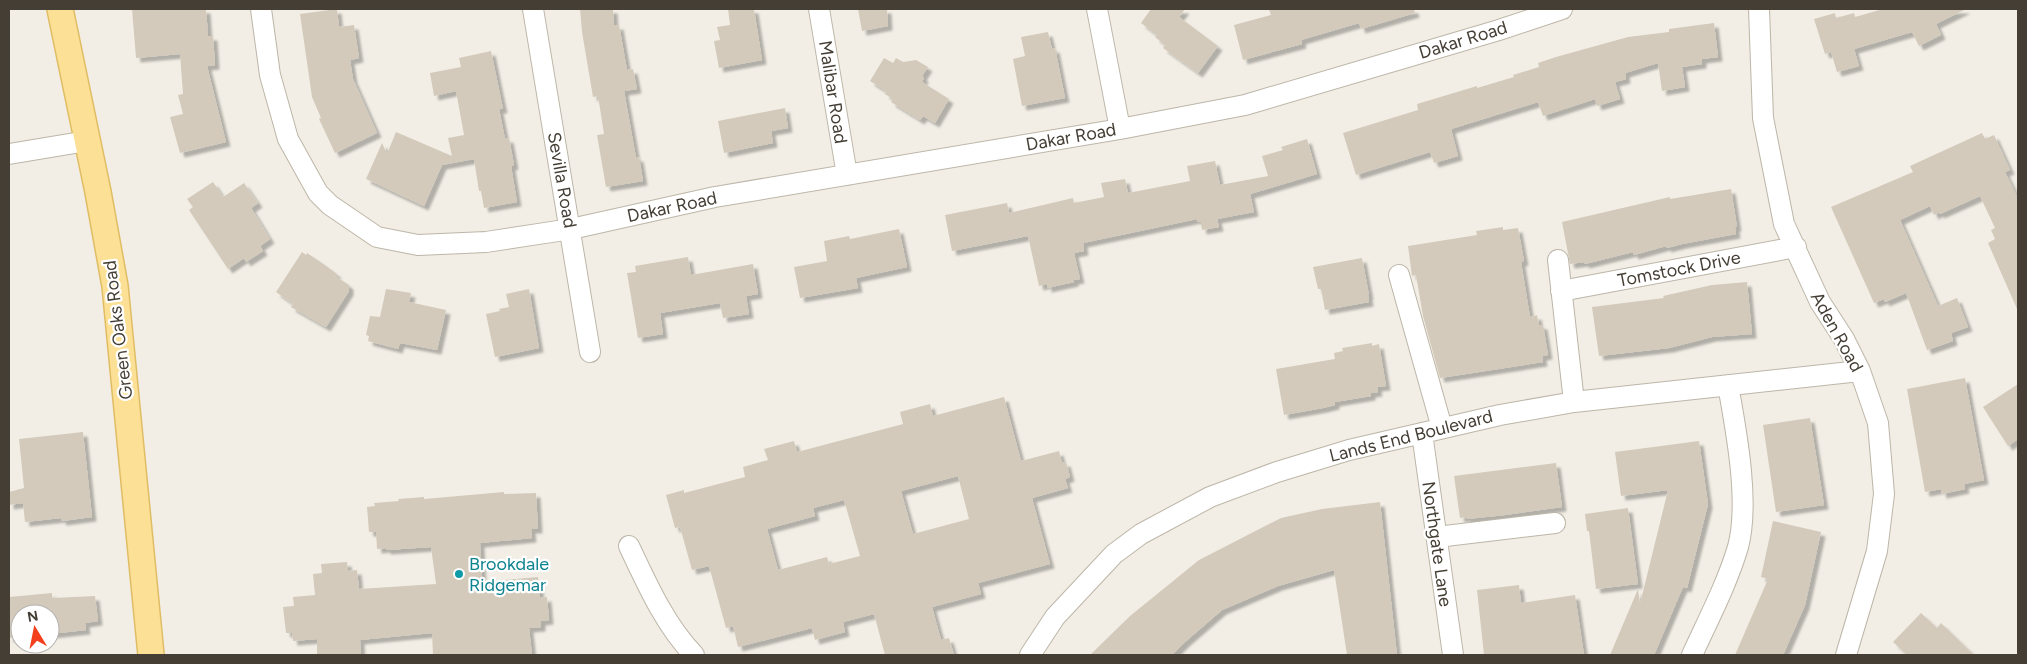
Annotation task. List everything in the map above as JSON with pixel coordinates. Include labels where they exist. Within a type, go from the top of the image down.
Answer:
[{"type":"main road","name":"Green Oaks Road","points":[[60,9],[115,286],[152,655]]},
{"type":"street","name":"Dakar Road","points":[[261,9],[270,75],[288,139],[318,193],[330,205],[377,237],[418,245],[486,242],[570,229],[716,198],[1120,129],[1245,105],[1499,30],[1562,9]]},
{"type":"street","name":"Sevilla Road","points":[[533,9],[590,352]]},
{"type":"street","name":"Malibar Road","points":[[819,9],[847,175]]},
{"type":"street","points":[[1097,9],[1120,129]]},
{"type":"street","name":"Aden Road","points":[[1759,9],[1763,118],[1784,224],[1796,247],[1798,258],[1820,302],[1844,339],[1860,371],[1878,423],[1884,494],[1877,551],[1846,655]]},
{"type":"street","points":[[9,154],[87,141]]},
{"type":"street","name":"Tomstock Drive","points":[[1562,291],[1796,247]]},
{"type":"street","points":[[1558,260],[1574,402]]},
{"type":"street","points":[[1399,275],[1442,428]]},
{"type":"street","name":"Lands End Boulevard","points":[[1030,655],[1055,617],[1114,554],[1141,534],[1210,496],[1277,472],[1349,450],[1442,428],[1500,415],[1574,402],[1860,371]]},
{"type":"street","points":[[1692,655],[1727,577],[1738,546],[1743,516],[1739,447],[1728,384]]},
{"type":"street","name":"Northgate Lane","points":[[1422,433],[1453,655]]},
{"type":"street","points":[[1436,537],[1555,523]]},
{"type":"street","points":[[629,546],[652,592],[682,642],[694,655]]},
{"type":"building","points":[[132,9],[206,9],[208,36],[213,36],[215,65],[207,66],[226,142],[180,153],[170,117],[183,114],[178,95],[183,94],[180,54],[136,58]]},
{"type":"building","points":[[337,9],[339,27],[354,25],[359,58],[350,60],[353,79],[377,133],[335,153],[319,119],[321,118],[312,97],[300,14]]},
{"type":"building","points":[[580,9],[613,9],[614,26],[619,25],[627,70],[633,69],[637,89],[624,91],[636,158],[639,157],[643,181],[606,187],[597,135],[604,134],[598,96],[593,97]]},
{"type":"building","points":[[728,9],[754,9],[762,60],[719,68],[714,41],[720,40],[717,27],[730,25]]},
{"type":"building","points":[[858,9],[887,9],[888,26],[862,31]]},
{"type":"building","points":[[1151,9],[1185,9],[1179,17],[1218,46],[1198,73],[1163,48],[1165,45],[1155,37],[1157,35],[1141,23]]},
{"type":"building","points":[[1269,9],[1414,9],[1415,13],[1361,29],[1359,23],[1301,40],[1302,44],[1243,60],[1234,25],[1271,15]]},
{"type":"building","points":[[1883,9],[1966,9],[1936,24],[1941,35],[1919,46],[1912,32],[1854,49],[1859,66],[1837,72],[1831,52],[1825,54],[1814,19],[1835,13],[1836,18],[1854,13],[1855,17]]},
{"type":"building","points":[[1714,23],[1718,57],[1702,59],[1702,64],[1682,67],[1685,87],[1662,91],[1658,63],[1625,73],[1626,79],[1615,82],[1620,99],[1597,106],[1595,99],[1543,116],[1538,102],[1451,129],[1458,156],[1434,163],[1430,152],[1356,175],[1343,133],[1418,110],[1417,104],[1514,77],[1513,75],[1539,67],[1538,63],[1556,57],[1628,37],[1669,32],[1669,29]]},
{"type":"building","points":[[1048,32],[1052,49],[1055,48],[1065,98],[1022,106],[1013,59],[1025,56],[1021,37]]},
{"type":"building","points":[[491,51],[503,109],[499,109],[505,139],[509,138],[514,165],[511,166],[517,202],[484,208],[474,159],[442,165],[424,206],[366,179],[382,143],[387,154],[396,132],[452,156],[448,138],[464,135],[456,91],[434,96],[430,73],[461,67],[459,58]]},
{"type":"building","points":[[884,58],[893,63],[896,58],[903,62],[916,60],[928,67],[922,76],[924,78],[922,82],[949,99],[935,123],[923,116],[920,120],[891,102],[893,99],[885,94],[886,91],[870,81]]},
{"type":"building","points":[[785,108],[788,128],[771,131],[773,143],[724,153],[718,121]]},
{"type":"building","points":[[1982,133],[1985,139],[1994,135],[2010,170],[2005,172],[2018,199],[2018,311],[1988,243],[1995,239],[1991,230],[1995,228],[1980,196],[1940,214],[1939,212],[1934,215],[1930,206],[1900,220],[1938,306],[1957,298],[1968,327],[1951,333],[1953,341],[1927,350],[1906,293],[1885,302],[1884,299],[1874,303],[1831,207],[1913,172],[1910,166]]},
{"type":"building","points":[[1307,139],[1317,174],[1250,194],[1254,212],[1217,219],[1219,227],[1202,230],[1201,222],[1198,222],[1197,219],[1083,243],[1084,251],[1074,253],[1080,279],[1074,280],[1074,282],[1047,288],[1047,284],[1039,286],[1028,236],[952,251],[945,215],[1007,203],[1009,213],[1073,198],[1074,203],[1104,197],[1101,183],[1125,179],[1128,193],[1190,181],[1187,166],[1215,161],[1220,185],[1268,176],[1262,156],[1283,150],[1281,147]]},
{"type":"building","points":[[213,182],[223,197],[244,183],[258,203],[251,208],[270,239],[260,246],[263,251],[246,262],[244,258],[228,269],[189,210],[193,207],[187,199]]},
{"type":"building","points":[[1731,189],[1737,227],[1735,227],[1736,234],[1667,248],[1666,246],[1634,255],[1633,252],[1585,264],[1584,262],[1570,264],[1562,222],[1670,197],[1670,199]]},
{"type":"building","points":[[1503,227],[1503,230],[1518,228],[1524,261],[1521,262],[1530,317],[1537,315],[1539,325],[1543,325],[1548,355],[1542,356],[1543,362],[1440,378],[1423,316],[1416,275],[1412,276],[1408,246],[1477,235],[1476,231]]},
{"type":"building","points":[[899,229],[907,267],[856,278],[858,288],[800,298],[794,267],[827,261],[824,241],[849,236],[850,239]]},
{"type":"building","points":[[302,252],[306,255],[307,253],[322,263],[337,274],[335,276],[349,285],[349,291],[326,327],[291,307],[293,304],[276,292]]},
{"type":"building","points":[[688,257],[691,275],[753,264],[758,294],[746,296],[749,314],[723,318],[720,303],[660,313],[663,334],[638,338],[627,273],[636,272],[635,266]]},
{"type":"building","points":[[1362,258],[1369,302],[1325,310],[1321,289],[1318,289],[1313,267]]},
{"type":"building","points":[[1747,282],[1752,334],[1712,337],[1669,348],[1599,356],[1592,307],[1664,298],[1663,296],[1712,285]]},
{"type":"building","points":[[386,289],[411,293],[409,302],[446,310],[437,350],[400,343],[398,349],[368,341],[369,336],[366,335],[370,316],[380,317]]},
{"type":"building","points":[[529,289],[539,348],[495,357],[486,314],[509,307],[506,294]]},
{"type":"building","points":[[1372,343],[1372,346],[1379,344],[1386,386],[1377,387],[1378,392],[1371,393],[1371,396],[1335,402],[1335,405],[1284,415],[1276,369],[1335,359],[1334,353],[1343,351],[1342,348]]},
{"type":"building","points":[[1965,378],[1984,480],[1964,484],[1965,489],[1942,494],[1941,489],[1925,492],[1907,389]]},
{"type":"building","points":[[2018,384],[2018,439],[2008,446],[1983,407]]},
{"type":"building","points":[[1004,397],[1021,461],[1059,451],[1062,463],[1066,462],[1070,477],[1065,479],[1068,488],[1032,498],[1050,564],[978,583],[981,594],[932,607],[941,640],[949,638],[954,655],[885,655],[874,614],[843,622],[845,632],[815,640],[812,628],[738,647],[733,626],[726,628],[709,566],[692,570],[680,527],[675,528],[666,495],[684,490],[684,493],[745,477],[743,467],[768,460],[764,449],[794,441],[797,452],[903,424],[900,412],[930,404],[933,416]],"holes":[[[958,476],[969,519],[913,534],[901,491]],[[844,500],[860,556],[829,564],[827,557],[778,570],[767,529],[815,516],[813,508]]]},
{"type":"building","points":[[1810,418],[1824,505],[1776,512],[1763,425]]},
{"type":"building","points":[[83,432],[92,517],[62,521],[61,518],[25,522],[23,503],[9,505],[9,492],[24,488],[19,439]]},
{"type":"building","points":[[1699,441],[1708,504],[1687,588],[1683,587],[1654,655],[1610,655],[1638,589],[1640,604],[1668,490],[1621,496],[1615,452]]},
{"type":"building","points":[[1556,463],[1562,507],[1505,515],[1460,518],[1454,476]]},
{"type":"building","name":"Brookdale Ridgemar","points":[[504,492],[504,494],[536,493],[538,529],[531,529],[532,538],[480,543],[482,582],[538,577],[540,598],[547,597],[549,620],[541,621],[541,627],[529,628],[532,655],[433,655],[432,633],[360,640],[361,655],[317,655],[317,639],[293,641],[292,633],[286,633],[283,607],[294,606],[293,597],[315,595],[313,574],[322,573],[321,564],[347,562],[348,571],[357,570],[359,589],[436,584],[431,547],[377,549],[376,532],[369,532],[367,507],[375,506],[374,503],[399,501],[398,499],[424,497],[424,499]]},
{"type":"building","points":[[1380,502],[1397,655],[1347,655],[1334,570],[1278,586],[1222,610],[1172,655],[1090,655],[1130,616],[1199,560],[1281,518],[1322,509]]},
{"type":"building","points":[[1628,508],[1638,584],[1596,589],[1585,514]]},
{"type":"building","points":[[1773,521],[1821,532],[1805,605],[1783,655],[1735,655],[1768,579],[1761,577]]},
{"type":"building","points":[[1519,585],[1521,603],[1575,595],[1584,655],[1484,655],[1477,590]]},
{"type":"building","points":[[52,593],[52,598],[95,596],[98,621],[85,623],[86,630],[60,633],[60,604],[10,604],[9,638],[9,597]]},
{"type":"building","points":[[1921,613],[1937,628],[1941,623],[1974,655],[1907,655],[1893,642]]},
{"type":"place","name":"Brookdale Ridgemar","points":[[459,574]]}]
